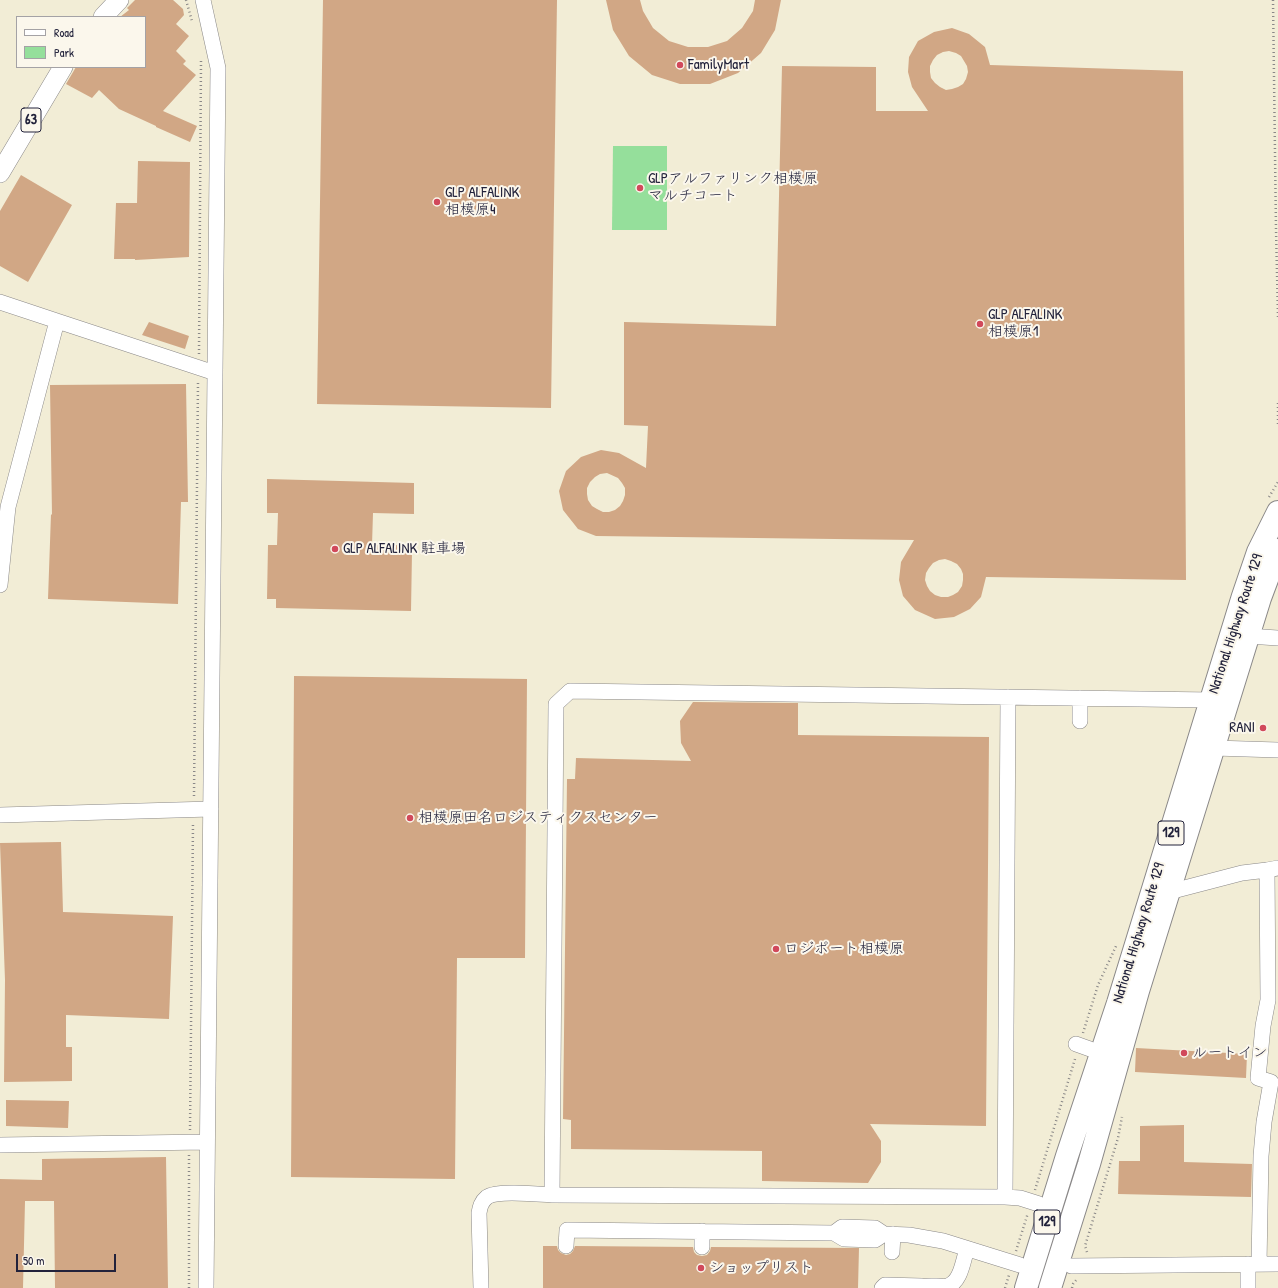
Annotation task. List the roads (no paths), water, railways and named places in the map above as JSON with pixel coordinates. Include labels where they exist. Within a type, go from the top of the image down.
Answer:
[{"type":"highway","name":"National Highway Route 129","points":[[1026,1288],[1067,1156],[1118,1002],[1243,596],[1258,552],[1278,512]]},
{"type":"highway","name":"National Highway Route 129","points":[[1050,1288],[1169,892],[1248,636],[1278,550]]},
{"type":"highway","points":[[1014,1288],[1083,1047],[1118,1002]]},
{"type":"highway","points":[[1064,1288],[1079,1260],[1113,1125],[1120,1057]]},
{"type":"main road","points":[[104,16],[119,0]]},
{"type":"main road","name":"63","points":[[3,163],[62,68]]},
{"type":"street","points":[[203,0],[218,68],[206,1288]]},
{"type":"street","points":[[0,302],[215,372]]},
{"type":"street","points":[[0,585],[8,507],[57,321]]},
{"type":"street","points":[[1248,636],[1278,638]]},
{"type":"street","points":[[552,1194],[556,704],[570,691],[1212,700]]},
{"type":"street","points":[[1005,1197],[1008,697]]},
{"type":"street","points":[[1080,698],[1080,721]]},
{"type":"street","points":[[1214,748],[1278,750]]},
{"type":"street","points":[[0,815],[211,809]]},
{"type":"street","points":[[1169,892],[1242,873],[1273,869],[1273,939],[1268,1000],[1263,1026],[1258,1078],[1271,1082],[1264,1122],[1254,1264],[1248,1288]]},
{"type":"street","points":[[0,1145],[207,1142]]},
{"type":"street","points":[[481,1288],[480,1205],[488,1197],[498,1193],[1005,1197],[1020,1198],[1039,1204]]},
{"type":"street","points":[[566,1246],[566,1230],[834,1233],[844,1239],[875,1240],[888,1234],[909,1235],[943,1241],[1020,1265]]},
{"type":"street","points":[[702,1232],[702,1247]]},
{"type":"street","points":[[888,1234],[892,1252]]},
{"type":"street","points":[[889,1284],[920,1287],[946,1287],[951,1285],[956,1281],[966,1248]]},
{"type":"street","points":[[1079,1260],[1278,1264]]},
{"type":"place","name":"FamilyMart","points":[[680,65]]},
{"type":"place","name":"GLPアルファリンク相模原 マルチコート","points":[[640,188]]},
{"type":"place","name":"GLP ALFALINK 相模原4","points":[[437,202]]},
{"type":"place","name":"GLP ALFALINK 相模原1","points":[[980,324]]},
{"type":"place","name":"GLP ALFALINK 駐車場","points":[[335,549]]},
{"type":"place","name":"RANI","points":[[1263,728]]},
{"type":"place","name":"相模原田名ロジスティクスセンター","points":[[410,818]]},
{"type":"place","name":"ロジポート相模原","points":[[776,949]]},
{"type":"place","name":"ルートイン","points":[[1184,1053]]},
{"type":"place","name":"ショップリスト","points":[[701,1268]]}]
